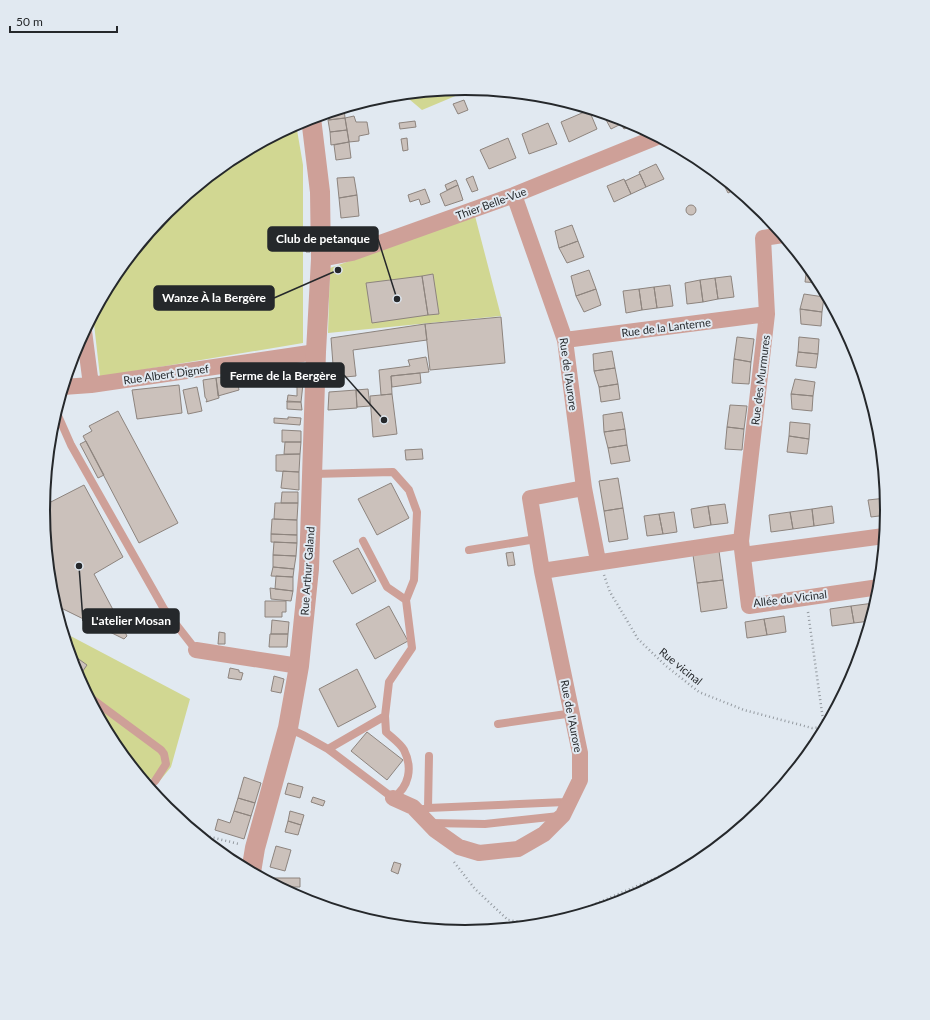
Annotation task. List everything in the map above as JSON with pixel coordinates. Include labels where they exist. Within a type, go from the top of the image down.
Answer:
[{"type":"street","name":"Rue Arthur Galand","points":[[252,866],[255,848],[288,728],[299,666],[309,569],[316,352],[321,259],[320,192],[313,124]]},
{"type":"street","name":"Thier Belle-Vue","points":[[321,259],[352,253],[514,195],[651,139]]},
{"type":"street","name":"Rue de l'Aurore","points":[[514,195],[565,340],[584,488],[598,561]]},
{"type":"street","name":"Rue des Murmures","points":[[742,548],[767,314],[762,238],[777,236]]},
{"type":"street","name":"Rue de la Lanterne","points":[[565,340],[767,314]]},
{"type":"street","points":[[86,343],[91,385]]},
{"type":"street","name":"Rue Albert Dignef","points":[[69,387],[91,385],[316,352]]},
{"type":"street","name":"Rue de l'Aurore","points":[[393,798],[424,814],[459,847],[479,853],[518,849],[544,834],[563,815],[580,780],[580,753],[573,713],[542,571],[530,498],[584,488]]},
{"type":"street","points":[[542,571],[598,561],[879,536]]},
{"type":"street","name":"Allée du Vicinal","points":[[742,548],[749,606],[872,588]]},
{"type":"street","points":[[196,650],[299,666]]},
{"type":"lane","points":[[60,420],[71,445],[164,609],[196,650]]},
{"type":"lane","points":[[288,728],[303,734],[328,749],[393,798],[402,792],[407,782],[408,769],[404,750],[386,732],[385,716],[389,682],[412,648],[406,600],[414,580],[417,512],[409,490],[392,472],[313,474]]},
{"type":"lane","points":[[469,550],[536,539]]},
{"type":"lane","points":[[363,541],[387,587],[406,600]]},
{"type":"lane","points":[[98,704],[143,736],[164,754],[166,764],[155,781]]},
{"type":"lane","points":[[498,724],[573,713]]},
{"type":"lane","points":[[328,749],[385,716]]},
{"type":"lane","points":[[424,814],[429,756]]},
{"type":"lane","points":[[424,814],[565,802],[571,800]]},
{"type":"lane","points":[[424,814],[486,824],[563,815]]},
{"type":"path","name":"Rue vicinal","points":[[598,561],[610,592],[638,639],[666,666],[699,692],[744,710],[812,728],[818,727]]},
{"type":"path","points":[[806,597],[823,720]]},
{"type":"path","points":[[209,837],[255,848]]},
{"type":"path","points":[[449,856],[476,889],[508,920],[516,921]]},
{"type":"path","points":[[594,904],[658,877]]},
{"type":"green space","points":[[457,95],[422,110],[409,99]]},
{"type":"green space","points":[[297,131],[303,165],[303,343],[100,377],[94,324],[120,279],[136,257],[153,236],[191,198],[212,181],[234,165],[281,138]]},
{"type":"green space","points":[[475,216],[501,316],[328,333],[330,268]]},
{"type":"green space","points":[[70,636],[190,699],[171,767],[158,783],[147,776],[120,741],[93,694]]},
{"type":"building","points":[[464,100],[468,110],[458,114],[453,104]]},
{"type":"building","points":[[583,112],[591,115],[597,129],[569,142],[561,122]]},
{"type":"building","points":[[345,113],[345,118],[329,120],[329,118]]},
{"type":"building","points":[[354,116],[356,122],[367,122],[369,134],[359,136],[359,141],[349,142],[345,118]]},
{"type":"building","points":[[345,118],[347,130],[330,132],[328,120]]},
{"type":"building","points":[[606,120],[619,125],[611,129]]},
{"type":"building","points":[[415,121],[416,127],[400,129],[399,123]]},
{"type":"building","points":[[548,123],[557,144],[529,154],[522,134]]},
{"type":"building","points":[[347,130],[349,142],[331,145],[330,132]]},
{"type":"building","points":[[407,138],[408,150],[403,151],[401,139]]},
{"type":"building","points":[[508,138],[516,158],[489,169],[480,150]]},
{"type":"building","points":[[349,142],[351,158],[336,160],[334,145]]},
{"type":"building","points":[[656,164],[664,179],[646,187],[639,172]]},
{"type":"building","points":[[640,174],[646,187],[631,194],[625,181]]},
{"type":"building","points":[[473,176],[478,190],[472,192],[466,179]]},
{"type":"building","points":[[354,177],[357,195],[339,198],[337,178]]},
{"type":"building","points":[[624,179],[631,194],[614,202],[607,186]]},
{"type":"building","points":[[456,180],[458,185],[447,190],[445,185]]},
{"type":"building","points":[[458,185],[463,200],[445,206],[440,194]]},
{"type":"building","points":[[725,187],[731,192],[728,193]]},
{"type":"building","points":[[425,189],[430,202],[421,205],[419,199],[410,202],[408,195]]},
{"type":"building","points":[[357,195],[359,216],[341,218],[339,198]]},
{"type":"building","points":[[691,205],[696,210],[691,215],[686,210]]},
{"type":"building","points":[[572,225],[578,241],[559,248],[555,231]]},
{"type":"building","points":[[578,241],[584,257],[567,263],[559,248]]},
{"type":"building","points":[[309,246],[310,252],[306,252],[306,247]]},
{"type":"building","points":[[589,270],[596,289],[576,296],[571,276]]},
{"type":"building","points":[[433,274],[439,314],[428,315],[422,276]]},
{"type":"building","points":[[806,274],[812,282],[805,282]]},
{"type":"building","points":[[422,276],[428,315],[372,323],[366,283]]},
{"type":"building","points":[[731,276],[734,297],[718,299],[715,278]]},
{"type":"building","points":[[715,278],[718,299],[703,302],[700,280]]},
{"type":"building","points":[[700,280],[703,302],[687,304],[685,283]]},
{"type":"building","points":[[670,285],[673,306],[657,308],[654,287]]},
{"type":"building","points":[[654,287],[657,308],[642,310],[639,289]]},
{"type":"building","points":[[596,289],[601,305],[584,312],[576,296]]},
{"type":"building","points":[[639,289],[642,310],[626,313],[623,291]]},
{"type":"building","points":[[804,294],[821,296],[823,301],[822,312],[800,309]]},
{"type":"building","points":[[800,309],[822,312],[821,326],[801,324]]},
{"type":"building","points":[[501,317],[505,363],[430,370],[425,324]]},
{"type":"building","points":[[425,324],[427,340],[353,350],[356,376],[334,378],[331,338]]},
{"type":"building","points":[[737,337],[754,339],[751,362],[734,359]]},
{"type":"building","points":[[799,337],[819,339],[818,354],[798,352]]},
{"type":"building","points":[[612,351],[615,368],[594,371],[593,354]]},
{"type":"building","points":[[798,352],[818,354],[816,368],[796,366]]},
{"type":"building","points":[[426,357],[429,372],[391,376],[392,394],[381,395],[379,370],[410,366],[408,360]]},
{"type":"building","points":[[734,359],[751,362],[749,384],[732,383]]},
{"type":"building","points":[[615,368],[618,384],[599,387],[594,371]]},
{"type":"building","points":[[420,373],[421,383],[392,387],[391,376]]},
{"type":"building","points":[[236,375],[239,390],[218,396],[216,378]]},
{"type":"building","points":[[304,375],[301,402],[287,402],[288,395],[297,396],[297,387],[290,386],[292,379],[298,383]]},
{"type":"building","points":[[216,378],[219,398],[206,402],[207,400],[205,397],[203,380]]},
{"type":"building","points":[[795,379],[815,382],[813,396],[791,394]]},
{"type":"building","points":[[618,384],[620,399],[601,402],[599,387]]},
{"type":"building","points":[[179,385],[182,413],[137,419],[132,390]]},
{"type":"building","points":[[197,387],[202,411],[188,414],[183,390]]},
{"type":"building","points":[[368,389],[370,406],[357,407],[356,390]]},
{"type":"building","points":[[356,390],[357,408],[328,410],[329,392]]},
{"type":"building","points":[[392,394],[397,434],[373,437],[370,396]]},
{"type":"building","points":[[791,394],[813,396],[812,411],[792,409]]},
{"type":"building","points":[[287,401],[301,402],[302,410],[287,409]]},
{"type":"building","points":[[730,405],[747,406],[744,429],[727,427]]},
{"type":"building","points":[[118,411],[178,523],[139,543],[83,436],[92,431],[89,426]]},
{"type":"building","points":[[622,412],[625,429],[604,432],[603,415]]},
{"type":"building","points":[[288,417],[301,418],[300,425],[274,423],[274,418],[288,419]]},
{"type":"building","points":[[790,422],[810,424],[809,439],[789,436]]},
{"type":"building","points":[[727,427],[744,429],[742,450],[725,449]]},
{"type":"building","points":[[625,429],[627,445],[608,448],[604,432]]},
{"type":"building","points":[[282,430],[301,431],[301,442],[282,442]]},
{"type":"building","points":[[789,436],[809,439],[807,454],[787,452]]},
{"type":"building","points":[[86,441],[104,475],[98,478],[80,444]]},
{"type":"building","points":[[285,442],[301,442],[300,454],[284,454]]},
{"type":"building","points":[[627,445],[630,461],[611,464],[608,448]]},
{"type":"building","points":[[422,449],[423,459],[406,460],[405,450]]},
{"type":"building","points":[[300,454],[299,472],[276,471],[276,455]]},
{"type":"building","points":[[283,471],[299,472],[299,490],[281,488]]},
{"type":"building","points":[[618,478],[623,508],[604,511],[599,481]]},
{"type":"building","points":[[391,483],[409,518],[377,535],[358,499]]},
{"type":"building","points":[[84,485],[123,557],[94,574],[127,636],[124,639],[62,608],[58,591],[51,537],[50,502]]},
{"type":"building","points":[[282,492],[298,492],[298,503],[281,503]]},
{"type":"building","points":[[880,499],[880,516],[871,517],[868,500]]},
{"type":"building","points":[[275,503],[298,503],[297,520],[274,519]]},
{"type":"building","points":[[725,504],[728,523],[711,525],[708,506]]},
{"type":"building","points":[[708,506],[711,525],[694,528],[691,509]]},
{"type":"building","points":[[832,506],[834,523],[814,526],[812,509]]},
{"type":"building","points":[[623,508],[628,539],[609,542],[604,511]]},
{"type":"building","points":[[812,509],[814,526],[793,529],[790,512]]},
{"type":"building","points":[[674,512],[677,532],[663,534],[659,514]]},
{"type":"building","points":[[790,512],[793,529],[771,532],[769,515]]},
{"type":"building","points":[[659,514],[663,534],[647,536],[644,516]]},
{"type":"building","points":[[272,519],[297,520],[297,535],[271,534]]},
{"type":"building","points":[[271,534],[297,535],[297,543],[271,542]]},
{"type":"building","points":[[274,542],[297,543],[296,556],[273,555]]},
{"type":"building","points":[[358,548],[376,581],[352,594],[333,561]]},
{"type":"building","points":[[719,551],[723,580],[697,583],[693,555]]},
{"type":"building","points":[[513,552],[515,565],[508,566],[506,553]]},
{"type":"building","points":[[273,555],[296,556],[294,569],[273,567]]},
{"type":"building","points":[[273,567],[294,569],[293,577],[271,576]]},
{"type":"building","points":[[276,576],[293,577],[293,591],[275,589]]},
{"type":"building","points":[[723,580],[727,608],[701,612],[697,583]]},
{"type":"building","points":[[270,588],[293,591],[291,601],[271,599]]},
{"type":"building","points":[[265,601],[286,601],[286,612],[282,612],[282,617],[265,617]]},
{"type":"building","points":[[869,604],[865,622],[854,623],[851,606]]},
{"type":"building","points":[[389,606],[408,641],[375,659],[356,624]]},
{"type":"building","points":[[851,606],[854,623],[832,626],[830,609]]},
{"type":"building","points":[[784,616],[786,632],[767,635],[764,619]]},
{"type":"building","points":[[764,619],[767,635],[747,638],[745,622]]},
{"type":"building","points":[[272,620],[289,622],[288,634],[271,634]]},
{"type":"building","points":[[219,632],[225,633],[225,644],[218,644]]},
{"type":"building","points":[[270,634],[288,634],[287,647],[269,647]]},
{"type":"building","points":[[78,658],[87,665],[83,671]]},
{"type":"building","points":[[230,668],[239,670],[239,672],[243,673],[241,680],[228,678]]},
{"type":"building","points":[[357,669],[376,707],[338,727],[319,689]]},
{"type":"building","points":[[274,676],[284,679],[281,693],[271,691]]},
{"type":"building","points":[[367,732],[403,760],[387,780],[351,751]]},
{"type":"building","points":[[244,777],[261,783],[255,803],[238,798]]},
{"type":"building","points":[[288,783],[303,787],[300,798],[285,794]]},
{"type":"building","points":[[313,797],[325,801],[323,806],[311,802]]},
{"type":"building","points":[[238,798],[255,803],[251,816],[234,811]]},
{"type":"building","points":[[234,811],[251,816],[244,839],[215,830],[218,819],[230,823]]},
{"type":"building","points":[[290,811],[304,815],[301,825],[288,821]]},
{"type":"building","points":[[288,821],[301,825],[298,835],[285,832]]},
{"type":"building","points":[[276,846],[291,850],[285,871],[270,867]]},
{"type":"building","points":[[394,862],[401,864],[398,874],[391,871]]},
{"type":"building","points":[[274,878],[300,878],[300,887],[292,887]]},
{"type":"place","name":"Wanze À la Bergère","points":[[338,270]]},
{"type":"place","name":"Club de petanque","points":[[397,299]]},
{"type":"place","name":"Ferme de la Bergère","points":[[384,420]]},
{"type":"place","name":"L'atelier Mosan","points":[[79,566]]}]
